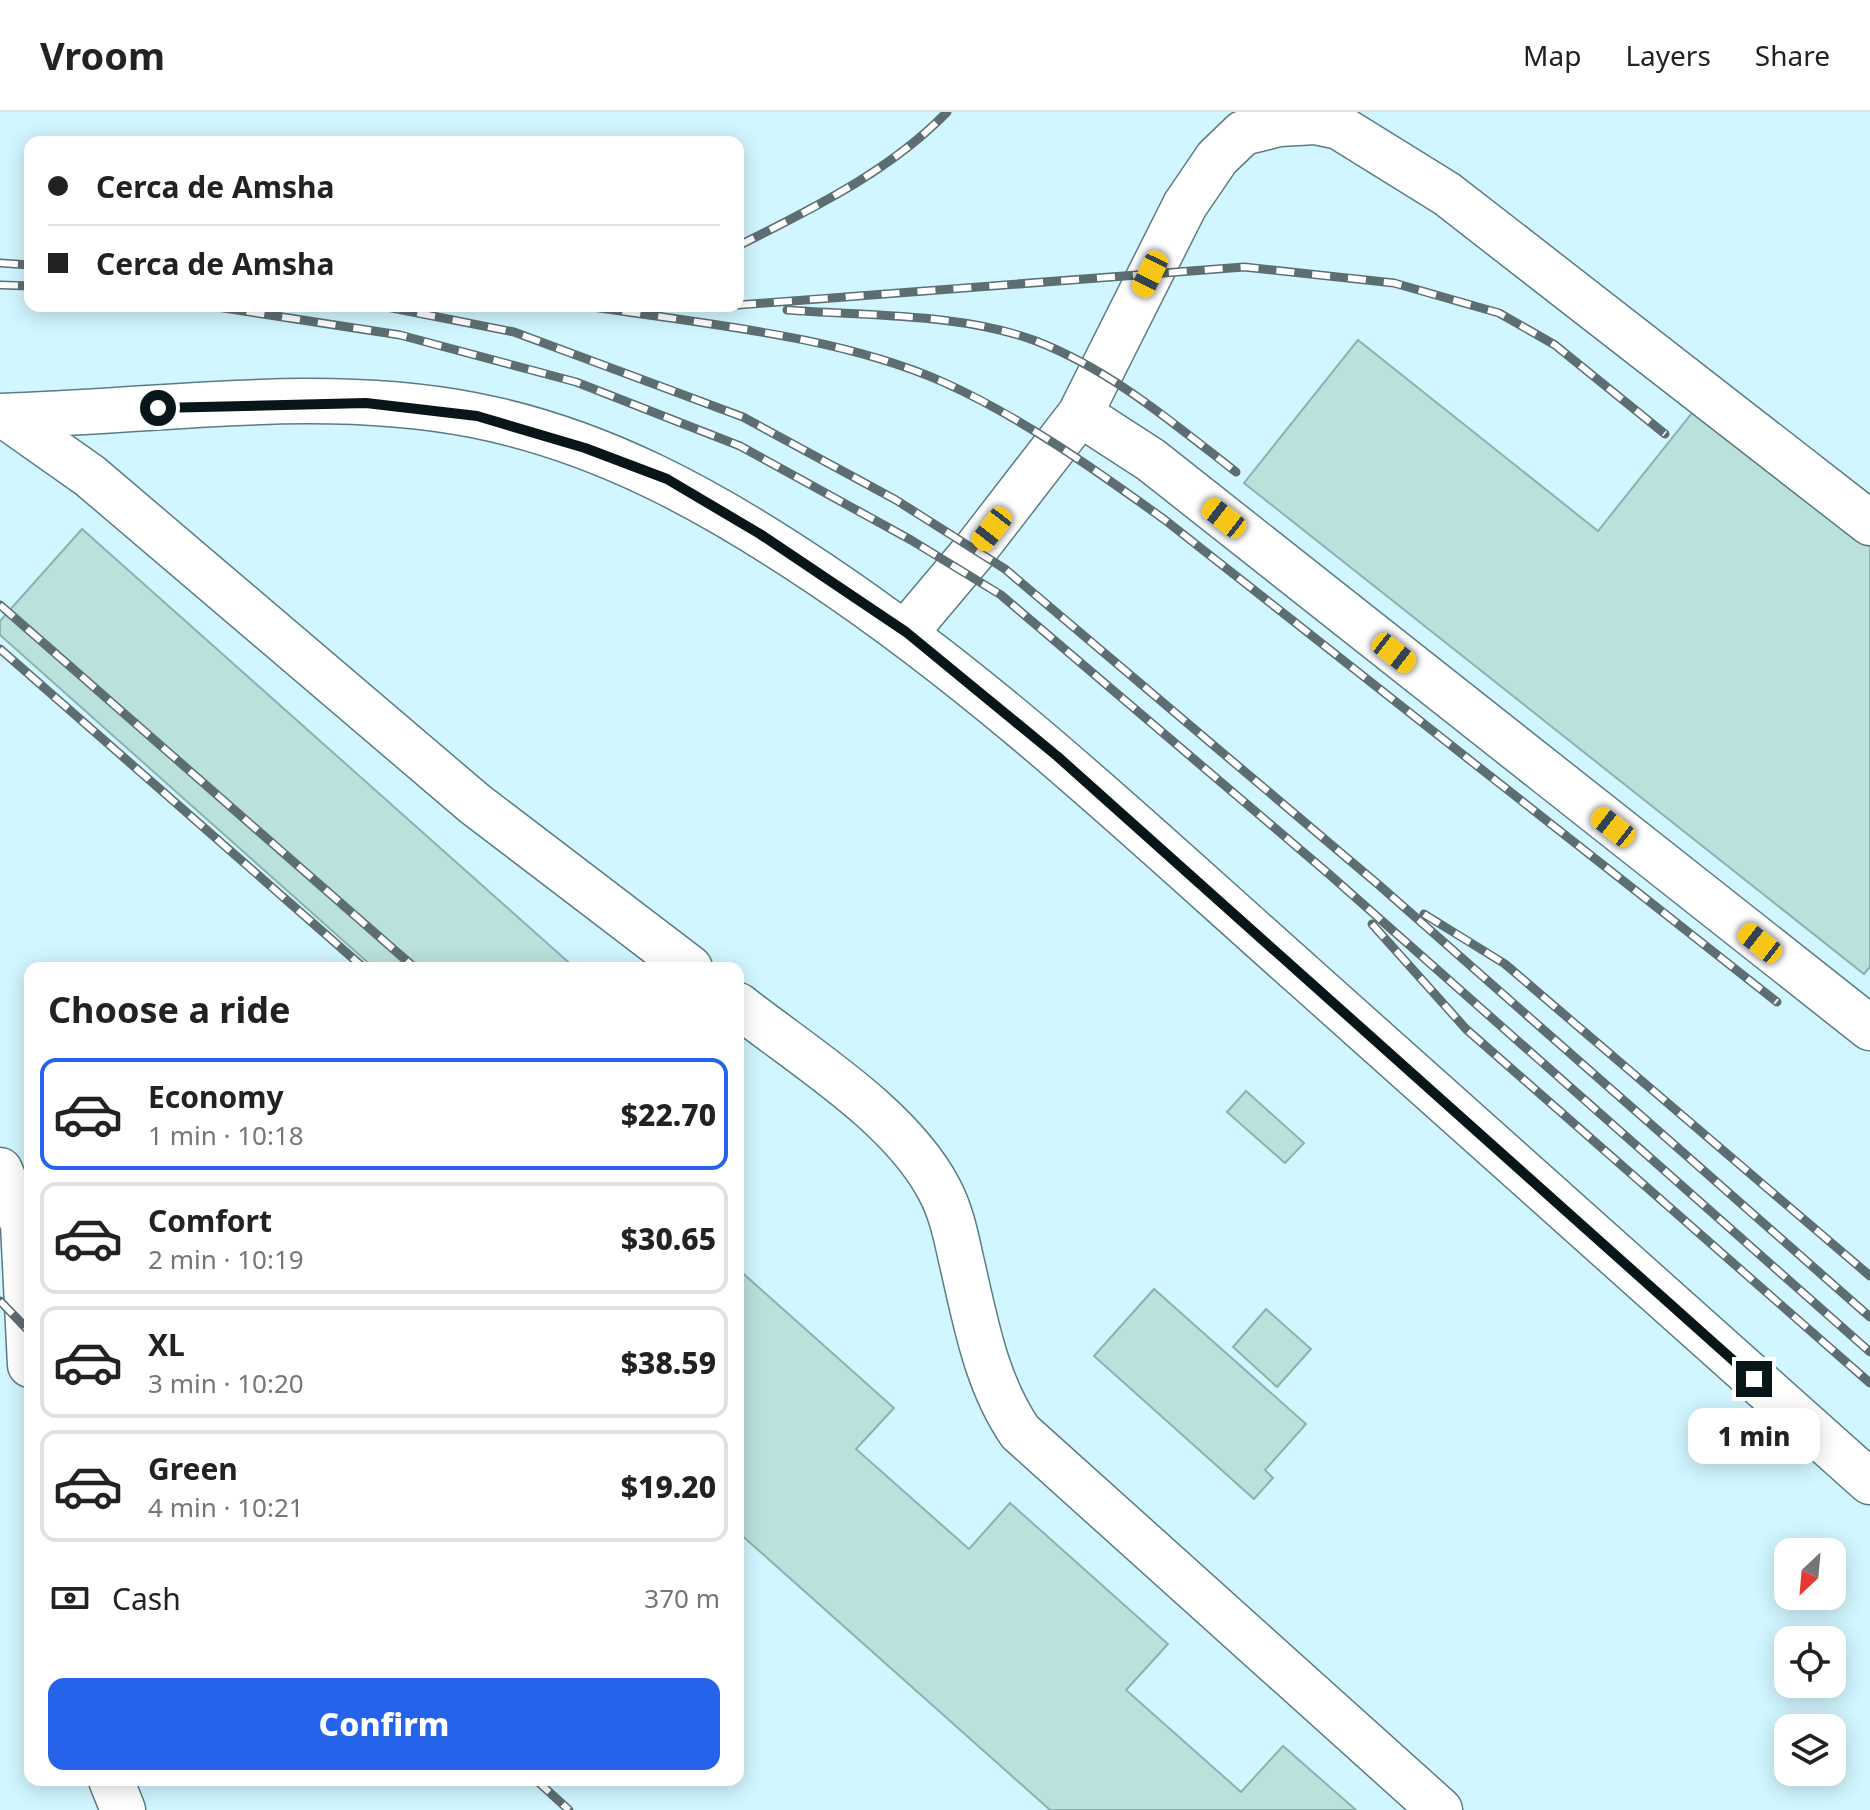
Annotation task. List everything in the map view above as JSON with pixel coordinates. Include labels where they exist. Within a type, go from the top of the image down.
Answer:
[{"type":"lane","points":[[906,632],[975,550],[1080,414],[1185,205],[1217,158],[1243,133],[1279,124],[1315,122],[1339,127],[1447,194],[1870,523]]},
{"type":"lane","points":[[2,416],[306,402],[395,404],[477,416],[585,448],[667,479],[760,534],[906,632],[1057,756],[1870,1482]]},
{"type":"lane","points":[[1080,414],[1163,470],[1870,1028]]},
{"type":"lane","points":[[2,416],[90,476],[475,804],[682,962]]},
{"type":"lane","points":[[744,1010],[900,1132],[940,1190],[953,1225],[982,1348],[1004,1408],[1020,1432],[1440,1810]]},
{"type":"lane","points":[[0,1170],[23,1224],[24,1244]]},
{"type":"lane","points":[[113,1786],[123,1810]]},
{"type":"shaded area","points":[[0,112],[1870,112],[1870,1810],[0,1810]]},
{"type":"building","points":[[1358,340],[1598,531],[1704,398],[1870,530],[1870,967],[1864,974],[1244,483]]},
{"type":"building","points":[[82,529],[568,962],[367,962],[0,635],[0,621]]},
{"type":"building","points":[[1246,1091],[1304,1143],[1285,1163],[1227,1112]]},
{"type":"building","points":[[744,1274],[894,1408],[856,1449],[969,1549],[1010,1503],[1168,1644],[1126,1690],[1241,1792],[1283,1746],[1356,1810],[1050,1810],[744,1537]]},
{"type":"building","points":[[1154,1289],[1306,1424],[1265,1470],[1273,1478],[1254,1499],[1094,1356]]},
{"type":"building","points":[[1266,1309],[1311,1349],[1277,1387],[1233,1347]]},
{"type":"railway","points":[[744,243],[875,171],[947,112]]},
{"type":"railway","points":[[0,263],[24,265]]},
{"type":"railway","points":[[744,305],[1244,267],[1394,283],[1499,313],[1555,345],[1665,434]]},
{"type":"railway","points":[[0,285],[24,286]]},
{"type":"railway","points":[[787,310],[946,320],[1036,341],[1116,382],[1236,472]]},
{"type":"railway","points":[[250,312],[400,335],[576,382],[740,446],[911,540],[1001,595],[1330,875],[1870,1352]]},
{"type":"railway","points":[[412,312],[514,332],[743,417],[896,500],[1005,569],[1380,886],[1870,1317]]},
{"type":"railway","points":[[628,312],[768,333],[858,353],[943,382],[1030,428],[1165,520],[1777,1002]]},
{"type":"railway","points":[[0,605],[408,962]]},
{"type":"railway","points":[[0,649],[357,962]]},
{"type":"railway","points":[[1424,914],[1505,964],[1870,1276]]},
{"type":"railway","points":[[1372,924],[1466,1029],[1870,1383]]},
{"type":"railway","points":[[0,1301],[24,1326]]},
{"type":"railway","points":[[543,1786],[569,1810]]},
{"type":"route","points":[[158,408],[306,402],[366,403],[477,416],[585,448],[667,479],[760,534],[906,632],[1057,756],[1754,1379]]}]
